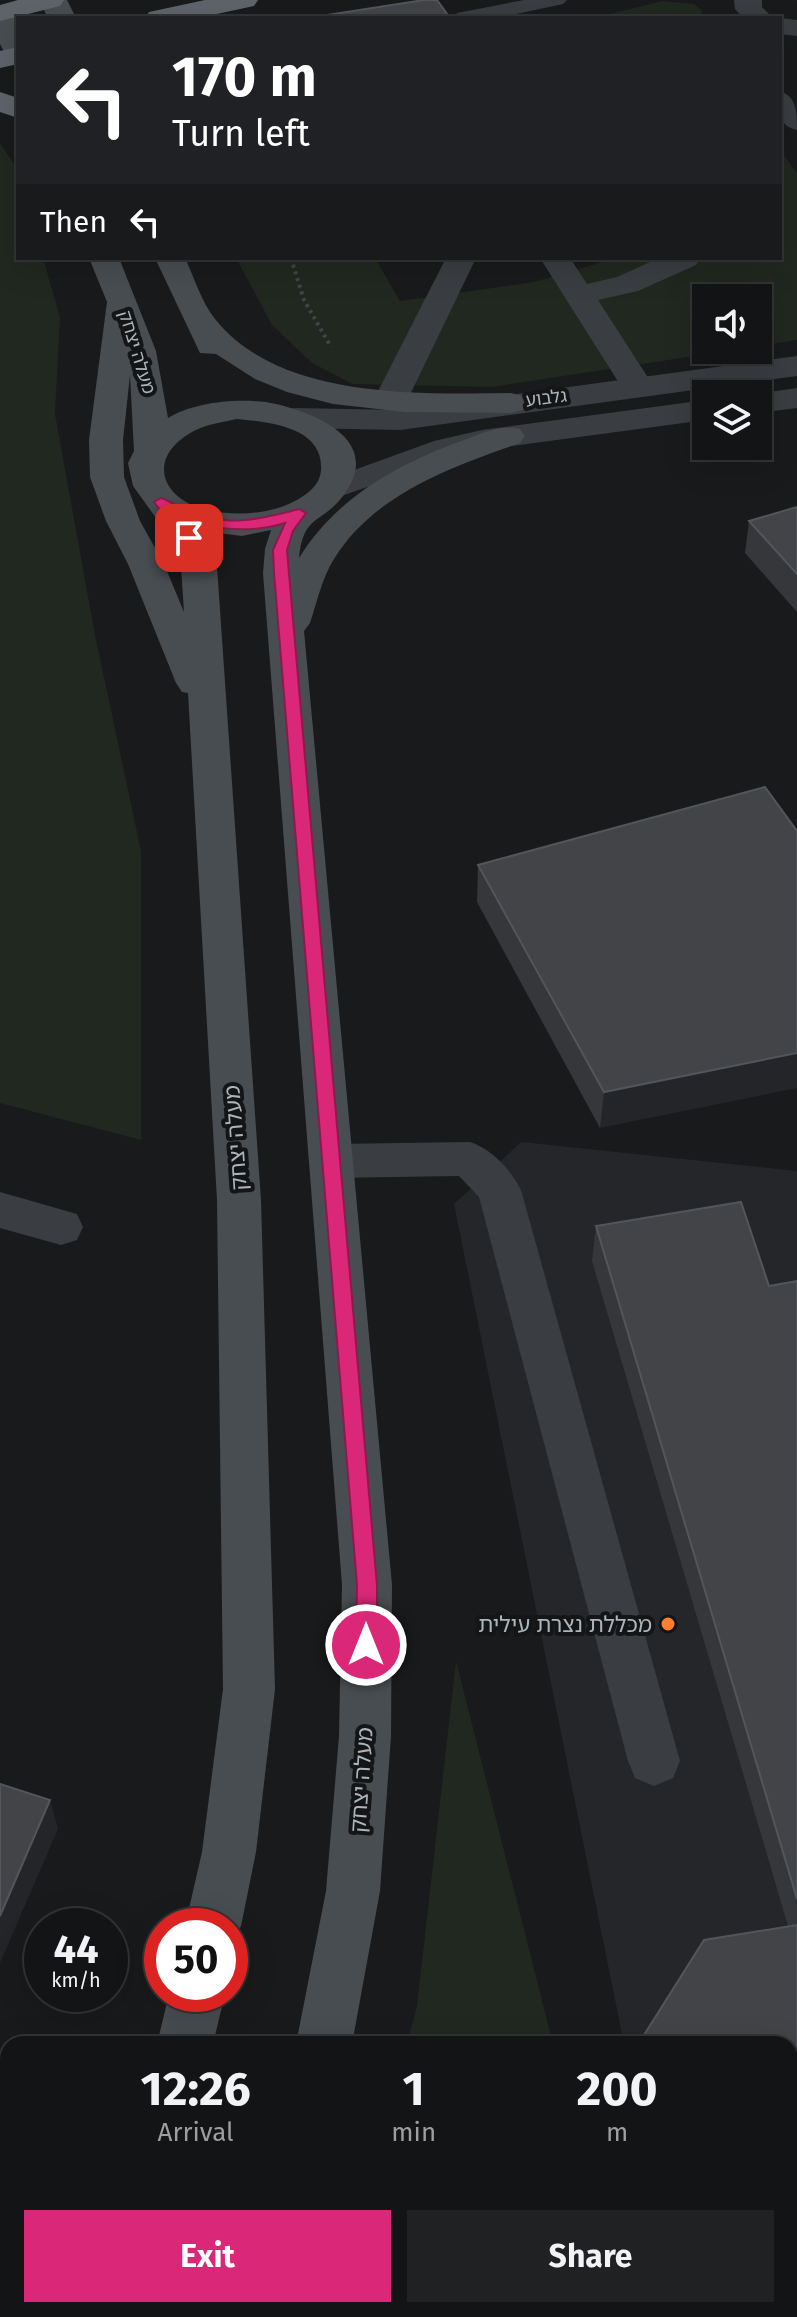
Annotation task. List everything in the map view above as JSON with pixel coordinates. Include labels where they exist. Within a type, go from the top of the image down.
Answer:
[{"type":"highway","points":[[0,12],[52,0]]},
{"type":"highway","points":[[168,16],[232,2]]},
{"type":"highway","points":[[196,16],[232,2]]},
{"type":"main road","points":[[0,12],[16,49]]},
{"type":"main road","name":"מעלה יצחק","points":[[105,260],[151,384],[154,413],[150,449]]},
{"type":"main road","points":[[171,260],[223,369],[280,414],[315,428],[330,442],[338,457],[338,474],[314,501],[271,522],[241,526],[210,523],[182,515],[161,502],[147,486],[144,467],[150,449],[164,434],[184,421],[210,413],[280,414]]},
{"type":"main road","points":[[122,303],[106,440],[107,477],[123,521],[146,564],[208,714]]},
{"type":"main road","points":[[198,321],[235,353],[277,376],[330,394],[509,419]]},
{"type":"main road","points":[[287,637],[317,557],[340,525],[399,480],[446,457],[509,419]]},
{"type":"main road","name":"מעלה יצחק","points":[[314,501],[286,531],[280,550],[367,1585],[365,1736],[353,1891],[326,2036]]},
{"type":"main road","name":"מעלה יצחק","points":[[161,502],[189,538],[199,567],[239,1200],[249,1689],[229,1852],[217,1908]]},
{"type":"street","points":[[390,401],[460,260]]},
{"type":"street","points":[[556,260],[638,387]]},
{"type":"street","points":[[578,295],[627,284],[681,260]]},
{"type":"street","name":"גלבוע","points":[[314,501],[509,419],[638,387],[797,366]]},
{"type":"street","points":[[772,401],[797,398]]},
{"type":"street","name":"גלבוע","points":[[280,414],[339,421],[509,419],[692,411]]},
{"type":"street","points":[[331,1161],[470,1159],[499,1190],[654,1761]]},
{"type":"street","points":[[0,1210],[61,1227]]},
{"type":"lane","points":[[475,16],[556,0]]},
{"type":"path","points":[[292,260],[304,300],[327,344],[350,358],[405,371]]},
{"type":"shaded area","points":[[662,1],[694,4],[702,11],[701,16],[602,16]]},
{"type":"shaded area","points":[[0,143],[16,167],[16,260],[44,260],[60,318],[55,414],[95,635],[141,851],[141,1140],[0,1103]]},
{"type":"shaded area","points":[[782,153],[797,173],[797,340],[772,344],[772,284],[692,284],[692,356],[492,387],[353,384],[312,363],[272,325],[237,260],[376,260],[400,301],[534,282],[609,260],[782,260]]},
{"type":"shaded area","name":"מכללת נצרת עילית","points":[[521,1142],[797,1171],[797,2036],[622,2036],[454,1204]]},
{"type":"shaded area","points":[[456,1661],[551,2036],[409,2036],[417,2006]]},
{"type":"building","points":[[437,0],[449,16],[321,16]]},
{"type":"building","points":[[797,507],[797,574],[749,521]]},
{"type":"building","points":[[765,787],[797,831],[797,1053],[604,1092],[478,865]]},
{"type":"building","points":[[741,1202],[769,1286],[797,1281],[797,1899],[596,1226]]},
{"type":"building","points":[[0,1784],[50,1800],[0,1916]]},
{"type":"building","points":[[797,1925],[797,2036],[644,2036],[704,1940]]},
{"type":"place","name":"מכללת נצרת עילית","points":[[668,1624]]},
{"type":"route","points":[[189,538],[161,502],[182,515],[210,523],[241,526],[271,522],[299,513],[286,531],[280,550],[281,573],[367,1585],[366,1645]]}]
